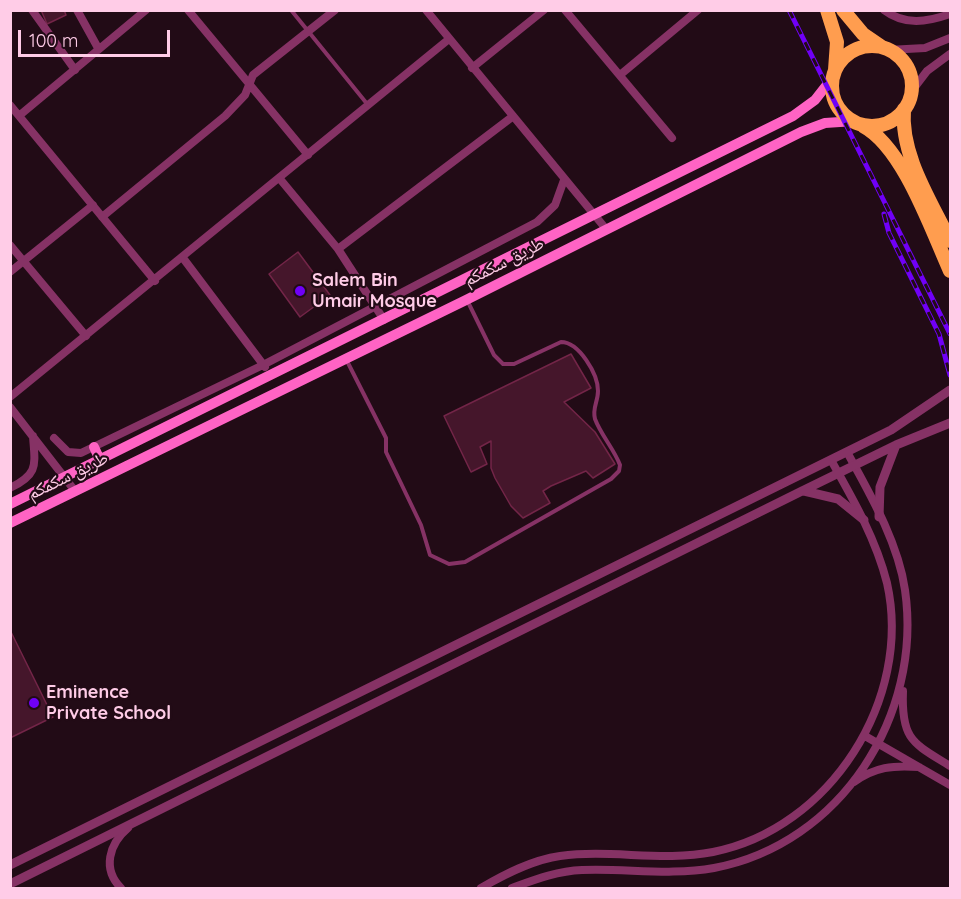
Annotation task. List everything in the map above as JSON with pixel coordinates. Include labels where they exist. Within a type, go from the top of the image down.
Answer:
[{"type":"highway","points":[[827,10],[837,42],[832,87],[836,102],[845,115],[878,136],[897,159],[951,271]]},
{"type":"highway","points":[[843,10],[864,34],[898,56],[908,69],[911,92],[904,109],[904,132],[909,152],[951,241]]},
{"type":"highway","points":[[834,75],[843,59],[855,50],[870,46],[885,48]]},
{"type":"highway","points":[[857,122],[881,124],[895,118],[904,109]]},
{"type":"main road","name":"طريق سكمكم","points":[[10,504],[272,376],[801,111],[822,93],[834,75]]},
{"type":"main road","name":"طريق سكمكم","points":[[10,523],[466,300],[809,128],[835,121],[857,122]]},
{"type":"main road","points":[[94,447],[100,460]]},
{"type":"street","points":[[32,10],[75,70]]},
{"type":"street","points":[[77,10],[98,48]]},
{"type":"street","points":[[20,115],[146,10]]},
{"type":"street","points":[[188,10],[308,155]]},
{"type":"street","points":[[102,217],[225,116],[245,95],[253,75],[335,10]]},
{"type":"street","points":[[426,10],[564,180],[606,228]]},
{"type":"street","points":[[472,68],[544,10]]},
{"type":"street","points":[[565,10],[672,138]]},
{"type":"street","points":[[620,75],[698,10]]},
{"type":"street","points":[[884,10],[902,20],[919,22],[951,14]]},
{"type":"street","points":[[885,48],[926,48],[951,38]]},
{"type":"street","points":[[10,397],[449,39]]},
{"type":"street","points":[[911,92],[927,71],[951,54]]},
{"type":"street","points":[[10,105],[155,281]]},
{"type":"street","points":[[338,249],[512,117]]},
{"type":"street","points":[[280,179],[338,249],[384,320]]},
{"type":"street","points":[[54,438],[72,454],[94,447],[263,365],[544,218],[555,206],[564,180]]},
{"type":"street","points":[[10,272],[93,205]]},
{"type":"street","points":[[10,244],[86,336]]},
{"type":"street","points":[[183,258],[272,376]]},
{"type":"street","points":[[10,865],[891,430],[951,390]]},
{"type":"street","points":[[10,407],[75,490]]},
{"type":"street","points":[[10,884],[802,491],[896,445],[951,423]]},
{"type":"street","points":[[10,488],[28,478],[33,471],[33,436]]},
{"type":"street","points":[[879,517],[880,487],[896,445]]},
{"type":"street","points":[[847,452],[898,558],[905,590],[908,639],[903,700],[908,735],[913,743],[951,766]]},
{"type":"street","points":[[481,888],[536,861],[557,856],[609,854],[683,856],[715,852],[751,840],[809,804],[848,763],[865,736],[885,682],[890,649],[891,615],[887,584],[876,546],[831,460]]},
{"type":"street","points":[[802,491],[838,499],[864,520]]},
{"type":"street","points":[[512,888],[560,872],[581,870],[684,872],[733,863],[765,852],[813,824],[834,805],[878,744],[903,682]]},
{"type":"street","points":[[865,736],[951,785]]},
{"type":"street","points":[[848,787],[863,776],[886,767],[922,768]]},
{"type":"street","points":[[121,888],[109,868],[110,852],[118,838],[135,822]]},
{"type":"lane","points":[[291,10],[368,105]]},
{"type":"lane","points":[[346,358],[386,438],[388,459],[421,525],[430,555],[449,564],[465,562],[611,479],[619,471],[620,465],[596,419],[594,409],[598,386],[579,350],[568,342],[561,342],[514,364],[503,364],[494,355],[466,300]]},
{"type":"building","points":[[41,10],[64,10],[66,15],[47,24]]},
{"type":"building","points":[[298,252],[330,295],[300,317],[269,274]]},
{"type":"building","points":[[571,354],[591,388],[564,402],[595,432],[615,464],[593,478],[586,471],[551,486],[543,491],[550,503],[523,518],[511,506],[495,478],[491,468],[491,441],[480,447],[487,464],[471,472],[444,416]]},
{"type":"building","points":[[10,630],[53,717],[10,738]]},
{"type":"railway","points":[[789,10],[950,334]]},
{"type":"railway","points":[[884,214],[889,233],[939,334],[950,375]]},
{"type":"place","name":"Salem Bin Umair Mosque","points":[[300,291]]},
{"type":"place","name":"Eminence Private School","points":[[34,703]]}]
